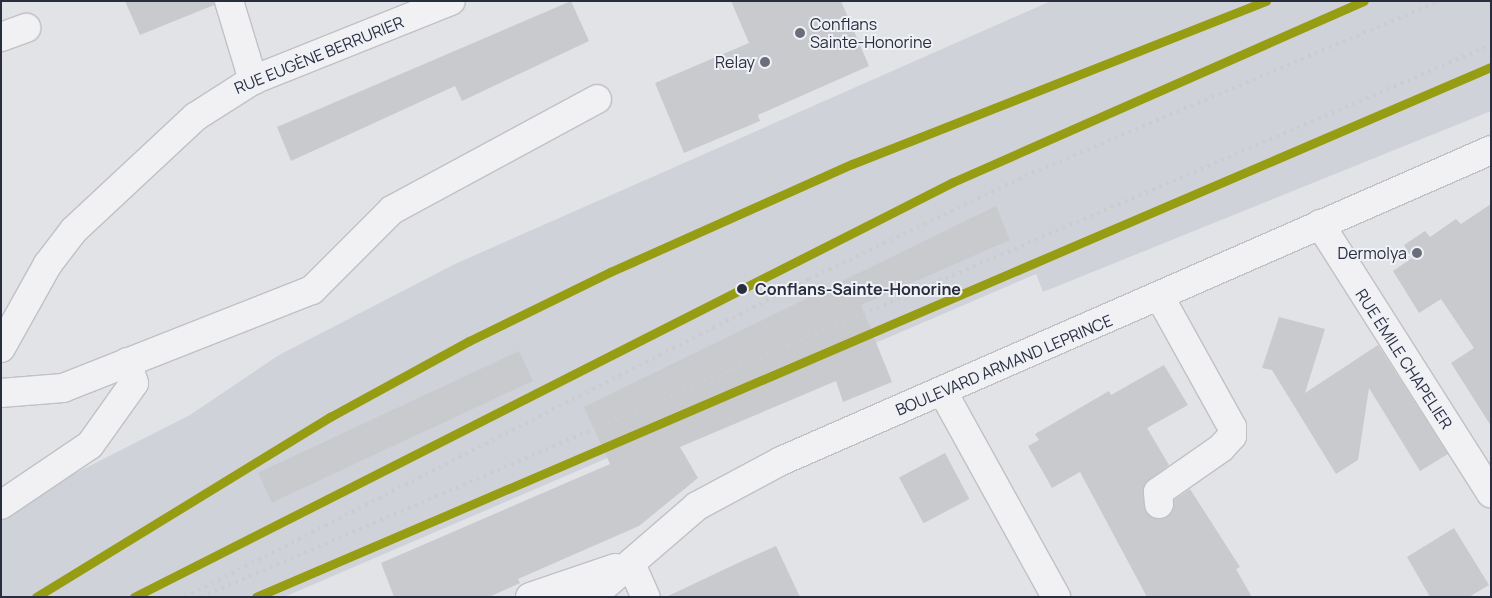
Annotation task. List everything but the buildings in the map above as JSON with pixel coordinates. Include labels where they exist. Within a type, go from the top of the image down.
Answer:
[{"type":"street","points":[[229,1],[253,80]]},
{"type":"street","name":"RUE EUGÈNE BERRURIER","points":[[1,348],[48,264],[80,223],[195,117],[253,80],[401,11],[452,1]]},
{"type":"street","points":[[1,393],[63,388],[312,290],[392,210],[597,98]]},
{"type":"street","name":"BOULEVARD ARMAND LEPRINCE","points":[[530,597],[573,579],[631,564],[696,506],[811,447],[1160,299],[1320,224],[1491,150]]},
{"type":"street","name":"RUE ÉMILE CHAPELIER","points":[[1320,224],[1491,493]]},
{"type":"street","points":[[1159,504],[1158,492],[1221,448],[1232,436],[1232,427],[1160,299]]},
{"type":"street","points":[[1,505],[90,445],[134,383],[127,362]]},
{"type":"street","points":[[943,392],[1056,597]]},
{"type":"street","points":[[583,597],[602,588],[631,564],[646,597]]},
{"type":"shaded area","points":[[1051,1],[1491,1],[1491,111],[1043,292],[1036,274],[284,597],[1,597],[1,511],[190,415],[279,355],[455,264]]},
{"type":"railway","points":[[185,597],[809,279],[1025,176],[1440,1]]},
{"type":"railway","points":[[201,597],[1491,45]]},
{"type":"transit line","points":[[36,597],[330,417],[469,341],[610,272],[852,164],[1266,1]]},
{"type":"transit line","points":[[134,597],[953,182],[1364,1]]},
{"type":"transit line","points":[[256,597],[1491,67]]},
{"type":"place","name":"Conflans Sainte-Honorine","points":[[800,33]]},
{"type":"place","name":"Relay","points":[[765,62]]},
{"type":"place","name":"Dermolya","points":[[1417,253]]},
{"type":"place","name":"Conflans-Sainte-Honorine","points":[[742,289]]}]
